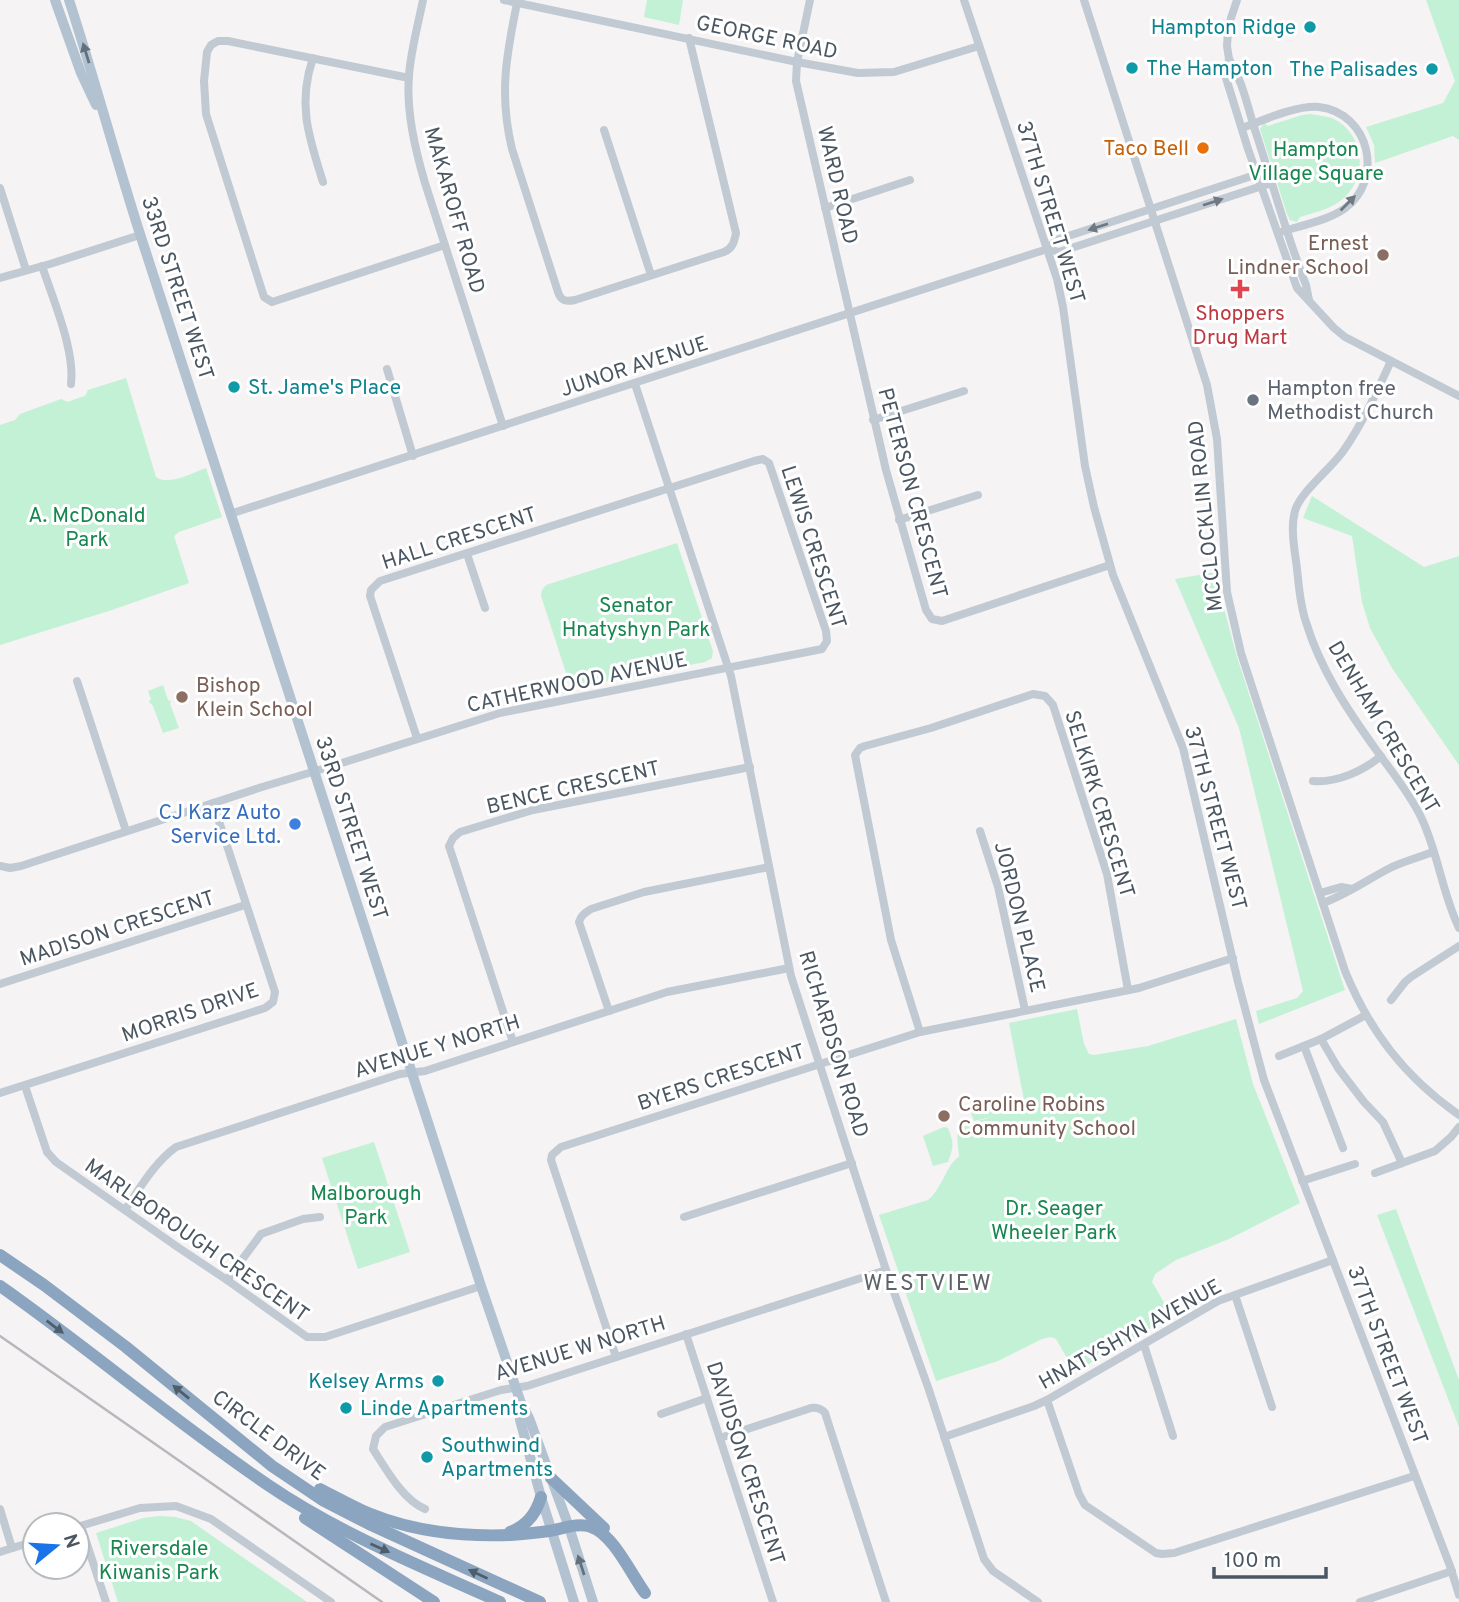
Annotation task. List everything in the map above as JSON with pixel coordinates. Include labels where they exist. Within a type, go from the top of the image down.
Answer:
[{"type":"highway","name":"CIRCLE DRIVE","points":[[0,1255],[126,1347],[272,1466],[324,1501],[540,1602]]},
{"type":"highway","name":"CIRCLE DRIVE","points":[[0,1286],[268,1486],[363,1540],[500,1602]]},
{"type":"highway","points":[[138,1390],[254,1485],[434,1602]]},
{"type":"highway","points":[[272,1466],[366,1512],[439,1533],[492,1535],[551,1531],[588,1525],[600,1531],[614,1546],[648,1597]]},
{"type":"highway","points":[[551,1478],[610,1535],[648,1597]]},
{"type":"highway","points":[[492,1535],[511,1532],[523,1526],[536,1511],[541,1497]]},
{"type":"main road","name":"33RD STREET WEST","points":[[55,0],[81,73],[112,142]]},
{"type":"main road","name":"33RD STREET WEST","points":[[69,0],[140,235],[481,1286],[521,1404],[529,1418],[569,1527],[593,1602]]},
{"type":"main road","name":"33RD STREET WEST","points":[[521,1404],[520,1420],[574,1602]]},
{"type":"street","name":"MAKAROFF ROAD","points":[[423,0],[409,78],[415,146],[503,426]]},
{"type":"street","name":"GEORGE ROAD","points":[[504,0],[858,74],[883,74],[909,68],[979,46]]},
{"type":"street","name":"WARD ROAD","points":[[810,0],[797,62],[796,81],[849,314]]},
{"type":"street","name":"37TH STREET WEST","points":[[964,0],[1048,249],[1063,307],[1089,488],[1110,565],[1183,748],[1264,1080],[1459,1595]]},
{"type":"street","name":"MCCLOCKLIN ROAD","points":[[1084,0],[1203,368],[1217,439],[1226,581],[1233,623],[1345,971],[1366,1015],[1385,1044],[1407,1071],[1434,1097],[1459,1115]]},
{"type":"street","points":[[1237,0],[1228,32],[1229,60],[1226,78],[1261,186],[1306,285],[1309,300],[1345,337],[1459,396]]},
{"type":"street","points":[[517,3],[505,66],[507,127],[560,298],[565,301],[730,250],[733,246],[736,233],[689,38]]},
{"type":"street","points":[[409,78],[218,41],[206,52],[206,114],[264,297],[272,302],[445,245]]},
{"type":"street","points":[[313,58],[306,83],[306,123],[323,182]]},
{"type":"street","points":[[1229,60],[1239,75],[1250,107],[1283,232]]},
{"type":"street","points":[[1242,128],[1300,108],[1320,107],[1347,119],[1361,134],[1368,155],[1367,176],[1351,203],[1332,215],[1283,232]]},
{"type":"street","points":[[604,130],[651,275]]},
{"type":"street","name":"JUNOR AVENUE","points":[[230,514],[1048,249],[1056,240],[1268,171]]},
{"type":"street","points":[[825,208],[910,180]]},
{"type":"street","name":"JUNOR AVENUE","points":[[1048,249],[1059,252],[1271,183]]},
{"type":"street","points":[[0,188],[26,270]]},
{"type":"street","points":[[0,278],[140,235]]},
{"type":"street","points":[[42,266],[69,350],[71,384]]},
{"type":"street","name":"PETERSON CRESCENT","points":[[849,314],[899,520],[928,615],[935,621],[942,621],[1110,565]]},
{"type":"street","name":"DENHAM CRESCENT","points":[[1391,361],[1337,460],[1296,507],[1293,526],[1301,604],[1317,653],[1335,688],[1422,819],[1459,928]]},
{"type":"street","points":[[387,369],[413,456]]},
{"type":"street","name":"RICHARDSON ROAD","points":[[635,384],[728,667],[789,968],[886,1270],[984,1559],[993,1570],[1038,1602]]},
{"type":"street","points":[[873,420],[964,391]]},
{"type":"street","name":"LEWIS CRESCENT","points":[[670,488],[754,461],[763,459],[769,463],[826,631],[827,641],[822,649],[817,651],[728,667]]},
{"type":"street","name":"HALL CRESCENT","points":[[417,738],[370,590],[380,581],[670,488]]},
{"type":"street","points":[[899,520],[978,495]]},
{"type":"street","points":[[467,554],[485,608]]},
{"type":"street","name":"CATHERWOOD AVENUE","points":[[0,866],[21,866],[509,710],[728,667]]},
{"type":"street","points":[[77,681],[126,831]]},
{"type":"street","name":"SELKIRK CRESCENT","points":[[920,1032],[893,951],[855,755],[865,746],[931,728],[1033,694],[1045,696],[1053,705],[1102,858],[1128,990]]},
{"type":"street","points":[[1313,781],[1340,778],[1367,766],[1381,756]]},
{"type":"street","name":"BENCE CRESCENT","points":[[513,1042],[449,846],[453,838],[460,832],[533,810],[750,767]]},
{"type":"street","name":"MORRIS DRIVE","points":[[0,1093],[270,1006],[275,992],[213,803]]},
{"type":"street","name":"JORDON PLACE","points":[[980,831],[998,887],[1025,1010]]},
{"type":"street","points":[[1322,898],[1343,895],[1392,867],[1433,852]]},
{"type":"street","points":[[609,1011],[579,922],[584,914],[591,909],[644,892],[769,867]]},
{"type":"street","name":"MADISON CRESCENT","points":[[0,984],[246,905]]},
{"type":"street","points":[[1391,1000],[1411,977],[1459,946]]},
{"type":"street","name":"BYERS CRESCENT","points":[[617,1357],[551,1160],[552,1155],[561,1147],[920,1032],[1146,986],[1233,958]]},
{"type":"street","name":"AVENUE Y NORTH","points":[[125,1210],[155,1167],[176,1147],[400,1074],[425,1071],[676,990],[789,968]]},
{"type":"street","points":[[1279,1056],[1321,1039],[1366,1015]]},
{"type":"street","points":[[1321,1039],[1338,1068],[1383,1122],[1402,1163]]},
{"type":"street","points":[[1304,1046],[1343,1148]]},
{"type":"street","name":"MARLBOROUGH CRESCENT","points":[[25,1086],[47,1152],[63,1168],[307,1337],[325,1337],[481,1286]]},
{"type":"street","points":[[1375,1173],[1435,1150],[1459,1127]]},
{"type":"street","points":[[684,1217],[852,1163]]},
{"type":"street","points":[[1302,1181],[1355,1164]]},
{"type":"street","points":[[227,1280],[261,1234],[303,1219],[320,1217]]},
{"type":"street","name":"HNATYSHYN AVENUE","points":[[944,1437],[1047,1401],[1218,1301],[1333,1260]]},
{"type":"street","name":"AVENUE W NORTH","points":[[425,1509],[408,1498],[373,1449],[376,1436],[385,1427],[475,1398],[527,1386],[886,1270]]},
{"type":"street","points":[[1235,1295],[1272,1407]]},
{"type":"street","name":"DAVIDSON CRESCENT","points":[[686,1334],[773,1602]]},
{"type":"street","points":[[1144,1345],[1173,1436]]},
{"type":"street","points":[[661,1414],[707,1398]]},
{"type":"street","points":[[1047,1401],[1085,1505],[1161,1555],[1414,1476]]},
{"type":"street","points":[[720,1438],[811,1408],[822,1410],[887,1602]]},
{"type":"street","points":[[91,1523],[140,1508],[176,1506],[211,1519],[331,1602]]},
{"type":"street","points":[[0,1510],[12,1548]]},
{"type":"street","points":[[0,1552],[21,1545]]},
{"type":"street","points":[[91,1560],[106,1602]]},
{"type":"street","points":[[1360,1602],[1452,1571]]},
{"type":"street","points":[[1018,1602],[1024,1593]]},
{"type":"green space","points":[[647,0],[683,0],[679,25],[644,17]]},
{"type":"green space","points":[[1426,0],[1459,0],[1459,140],[1453,136],[1375,163],[1374,145],[1366,127],[1443,103],[1455,81]]},
{"type":"green space","name":"Hampton Village Square","points":[[1310,114],[1332,118],[1342,124],[1356,143],[1360,166],[1353,188],[1345,197],[1329,207],[1300,217],[1297,222],[1290,220],[1287,214],[1260,129],[1264,123],[1268,126]]},
{"type":"green space","name":"A. McDonald Park","points":[[126,378],[156,477],[174,479],[206,468],[222,517],[174,536],[189,583],[0,645],[0,425],[15,420],[20,414],[61,399],[68,402],[85,396],[88,390]]},
{"type":"green space","points":[[1312,496],[1424,567],[1459,556],[1459,765],[1392,668],[1370,628],[1362,602],[1352,536],[1303,518]]},
{"type":"green space","name":"Senator Hnatyshyn Park","points":[[677,543],[713,651],[712,658],[705,662],[571,688],[541,596],[542,590],[546,585]]},
{"type":"green space","points":[[1217,572],[1236,654],[1345,990],[1259,1024],[1256,1011],[1297,998],[1303,991],[1239,728],[1175,579]]},
{"type":"green space","points":[[163,685],[179,728],[163,733],[149,702],[151,699],[148,691]]},
{"type":"green space","name":"Dr. Seager Wheeler Park","points":[[1077,1009],[1084,1044],[1089,1054],[1094,1055],[1148,1046],[1236,1019],[1253,1084],[1300,1203],[1229,1239],[1176,1260],[1155,1274],[1152,1282],[1172,1316],[1075,1372],[1056,1339],[1051,1337],[998,1361],[936,1381],[879,1215],[928,1200],[933,1195],[959,1157],[957,1139],[960,1130],[969,1124],[995,1116],[974,1121],[969,1107],[996,1098],[1001,1114],[1025,1105],[1009,1023]]},
{"type":"green space","points":[[944,1127],[948,1128],[951,1138],[951,1152],[948,1162],[933,1166],[923,1136]]},
{"type":"green space","name":"Malborough Park","points":[[374,1142],[410,1252],[358,1269],[322,1158]]},
{"type":"green space","points":[[1396,1209],[1459,1380],[1459,1427],[1377,1215]]},
{"type":"green space","name":"Riversdale Kiwanis Park","points":[[160,1516],[191,1521],[307,1602],[118,1602],[96,1533],[143,1518]]},
{"type":"railway","points":[[0,1336],[382,1602]]},
{"type":"place","name":"Hampton Ridge","points":[[1310,27]]},
{"type":"place","name":"The Hampton","points":[[1132,68]]},
{"type":"place","name":"The Palisades","points":[[1432,69]]},
{"type":"place","name":"Taco Bell","points":[[1203,148]]},
{"type":"place","name":"Ernest Lindner School","points":[[1383,255]]},
{"type":"place","name":"Shoppers Drug Mart","points":[[1240,289]]},
{"type":"place","name":"St. Jame's Place","points":[[234,387]]},
{"type":"place","name":"Hampton free Methodist Church","points":[[1253,400]]},
{"type":"place","name":"Bishop Klein School","points":[[182,697]]},
{"type":"place","name":"CJ Karz Auto Service Ltd.","points":[[295,824]]},
{"type":"place","name":"Caroline Robins Community School","points":[[944,1116]]},
{"type":"place","name":"Kelsey Arms","points":[[438,1381]]},
{"type":"place","name":"Linde Apartments","points":[[346,1408]]},
{"type":"place","name":"Southwind Apartments","points":[[427,1457]]},
{"type":"district","name":"WESTVIEW","points":[[928,1282]]}]
